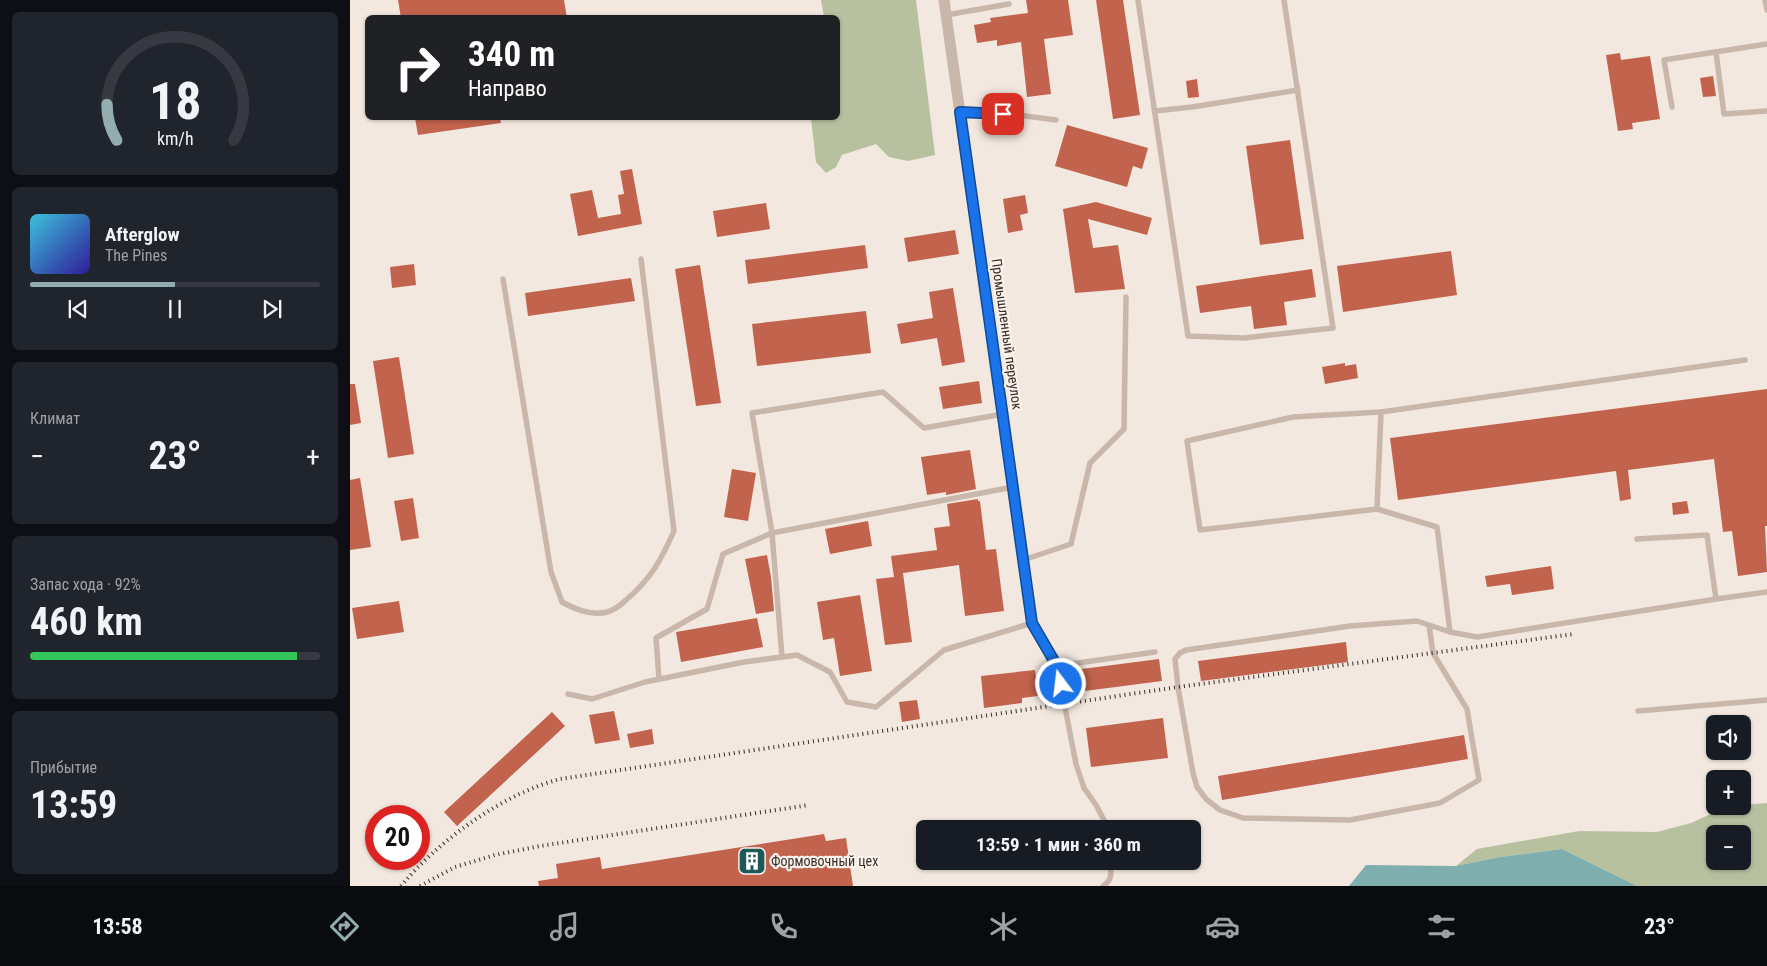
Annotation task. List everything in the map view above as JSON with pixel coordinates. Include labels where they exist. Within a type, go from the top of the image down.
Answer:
[{"type":"street","name":"Промышленный переулок","points":[[944,0],[1032,623],[1057,666]]},
{"type":"lane","points":[[1138,0],[1188,336],[1244,338],[1333,328],[1284,0]]},
{"type":"lane","points":[[1766,0],[1767,10]]},
{"type":"lane","points":[[946,15],[1009,4]]},
{"type":"lane","points":[[1672,107],[1664,60],[1767,44]]},
{"type":"lane","points":[[1716,52],[1724,114],[1767,111]]},
{"type":"lane","points":[[1155,111],[1298,90]]},
{"type":"lane","points":[[960,112],[1003,114],[1056,120]]},
{"type":"lane","points":[[503,279],[551,572],[562,602],[578,611],[606,612],[619,606],[643,586],[662,558],[674,530],[641,259]]},
{"type":"lane","points":[[1023,560],[1071,544],[1090,463],[1124,428],[1126,297]]},
{"type":"lane","points":[[1450,632],[1437,527],[1377,510],[1200,530],[1187,441],[1293,417],[1381,412],[1745,360]]},
{"type":"lane","points":[[782,657],[772,533],[752,413],[883,392],[924,428],[1003,414]]},
{"type":"lane","points":[[1377,510],[1381,412]]},
{"type":"lane","points":[[659,679],[656,638],[707,609],[723,554],[772,533],[1013,487]]},
{"type":"lane","points":[[1637,539],[1707,535],[1716,599]]},
{"type":"lane","points":[[1429,625],[1433,653],[1467,709],[1479,780],[1440,803],[1350,820],[1243,818],[1220,810],[1197,787],[1191,763],[1175,659],[1186,650],[1350,626],[1417,621],[1429,625],[1450,632],[1478,637],[1767,592]]},
{"type":"lane","points":[[568,694],[592,699],[645,682],[744,662],[797,655],[830,672],[847,702],[876,707],[944,650],[1032,623]]},
{"type":"lane","points":[[1103,820],[1084,788],[1076,764],[1057,666],[1156,652]]},
{"type":"lane","points":[[1638,711],[1767,700]]},
{"type":"lane","points":[[1103,886],[1108,883],[1112,875],[1111,870]]},
{"type":"green space","points":[[821,0],[916,0],[935,155],[908,161],[889,157],[876,144],[842,155],[836,167],[826,173],[816,162],[811,120],[840,120],[840,15],[824,15]]},
{"type":"green space","points":[[1767,803],[1767,886],[1637,886],[1562,849],[1500,857],[1456,866],[1477,849],[1579,831],[1657,832],[1691,823],[1708,815],[1751,815],[1751,804]]},
{"type":"water","points":[[1562,849],[1637,886],[1349,886],[1366,865],[1456,866],[1500,857]]},
{"type":"building","points":[[398,0],[564,0],[566,15],[400,15]]},
{"type":"building","points":[[1026,0],[1068,0],[1073,35],[1044,39],[1051,94],[1027,97],[1021,42],[997,46],[997,40],[977,43],[974,25],[991,22],[990,18],[1028,13]]},
{"type":"building","points":[[1096,0],[1123,0],[1140,115],[1113,119]]},
{"type":"building","points":[[1620,53],[1621,60],[1650,56],[1660,119],[1632,123],[1633,129],[1618,131],[1606,55]]},
{"type":"building","points":[[1713,76],[1716,96],[1703,97],[1700,78]]},
{"type":"building","points":[[1197,79],[1199,97],[1188,98],[1186,81]]},
{"type":"building","points":[[415,120],[500,120],[501,123],[418,135]]},
{"type":"building","points":[[1067,125],[1148,148],[1142,169],[1133,166],[1127,187],[1055,166]]},
{"type":"building","points":[[1290,140],[1304,239],[1260,245],[1246,146]]},
{"type":"building","points":[[632,169],[642,224],[578,236],[570,194],[592,190],[598,218],[621,214],[618,195],[624,194],[620,171]]},
{"type":"building","points":[[1025,195],[1028,213],[1020,215],[1023,230],[1008,233],[1003,199]]},
{"type":"building","points":[[1096,202],[1152,218],[1147,235],[1088,219],[1093,248],[1118,245],[1125,289],[1075,293],[1063,209]]},
{"type":"building","points":[[766,203],[770,229],[717,237],[713,211]]},
{"type":"building","points":[[955,230],[959,254],[908,262],[904,238]]},
{"type":"building","points":[[865,245],[868,268],[748,284],[745,260]]},
{"type":"building","points":[[1451,251],[1457,295],[1343,312],[1337,266]]},
{"type":"building","points":[[414,264],[416,285],[392,288],[390,267]]},
{"type":"building","points":[[700,265],[721,403],[696,406],[675,269]]},
{"type":"building","points":[[1312,269],[1316,297],[1284,302],[1287,325],[1254,329],[1251,306],[1200,313],[1196,286]]},
{"type":"building","points":[[631,278],[635,301],[528,316],[525,293]]},
{"type":"building","points":[[953,288],[965,362],[942,366],[937,338],[901,344],[897,324],[933,318],[929,292]]},
{"type":"building","points":[[866,311],[871,353],[757,366],[752,324]]},
{"type":"building","points":[[399,357],[414,454],[388,458],[373,361]]},
{"type":"building","points":[[1345,363],[1345,366],[1356,364],[1358,378],[1325,384],[1322,367]]},
{"type":"building","points":[[979,381],[982,403],[943,409],[939,387]]},
{"type":"building","points":[[350,384],[355,384],[361,423],[350,425]]},
{"type":"building","points":[[1767,389],[1767,526],[1765,526],[1767,572],[1738,576],[1732,531],[1723,532],[1714,459],[1628,470],[1631,499],[1620,501],[1616,471],[1398,500],[1390,438]]},
{"type":"building","points":[[970,450],[976,489],[946,495],[946,492],[927,495],[921,457]]},
{"type":"building","points":[[732,469],[756,473],[748,521],[724,517]]},
{"type":"building","points":[[360,478],[371,547],[350,550],[350,480]]},
{"type":"building","points":[[413,498],[419,538],[401,541],[394,501]]},
{"type":"building","points":[[978,499],[980,501],[986,550],[996,549],[1004,611],[965,616],[959,565],[903,573],[912,642],[885,645],[876,579],[894,577],[891,556],[937,550],[934,528],[950,526],[947,504]]},
{"type":"building","points":[[1687,501],[1689,513],[1673,515],[1672,503]]},
{"type":"building","points":[[868,521],[872,546],[830,554],[825,529]]},
{"type":"building","points":[[767,555],[774,611],[756,614],[745,559]]},
{"type":"building","points":[[1551,566],[1554,589],[1512,595],[1510,584],[1487,587],[1485,576]]},
{"type":"building","points":[[860,595],[872,671],[840,676],[834,638],[823,640],[817,602]]},
{"type":"building","points":[[399,601],[404,632],[357,639],[352,608]]},
{"type":"building","points":[[757,618],[763,647],[681,662],[676,632]]},
{"type":"building","points":[[1346,642],[1348,662],[1201,681],[1198,661]]},
{"type":"building","points":[[1159,659],[1162,681],[1077,692],[1074,670]]},
{"type":"building","points":[[1035,670],[1038,696],[1022,698],[1022,703],[984,708],[981,676]]},
{"type":"building","points":[[917,700],[920,719],[902,722],[899,702]]},
{"type":"building","points":[[614,711],[620,740],[595,744],[589,715]]},
{"type":"building","points":[[552,712],[565,726],[457,826],[444,812]]},
{"type":"building","points":[[1163,718],[1168,758],[1091,767],[1086,728]]},
{"type":"building","points":[[652,729],[654,744],[630,748],[627,734]]},
{"type":"building","points":[[1464,735],[1468,759],[1222,800],[1218,776]]},
{"type":"building","name":"Формовочный цех","points":[[824,834],[826,841],[846,838],[853,886],[539,886],[538,881],[558,878],[556,864],[600,857],[602,869]]},
{"type":"railway","points":[[401,886],[434,852],[473,821],[516,796],[560,779],[1178,687],[1574,634]]},
{"type":"railway","points":[[420,886],[455,867],[495,855],[540,846],[809,805]]},
{"type":"place","name":"Формовочный цех","points":[[752,861]]},
{"type":"route","points":[[1003,114],[960,112],[1032,623],[1057,666],[1061,684]]}]
